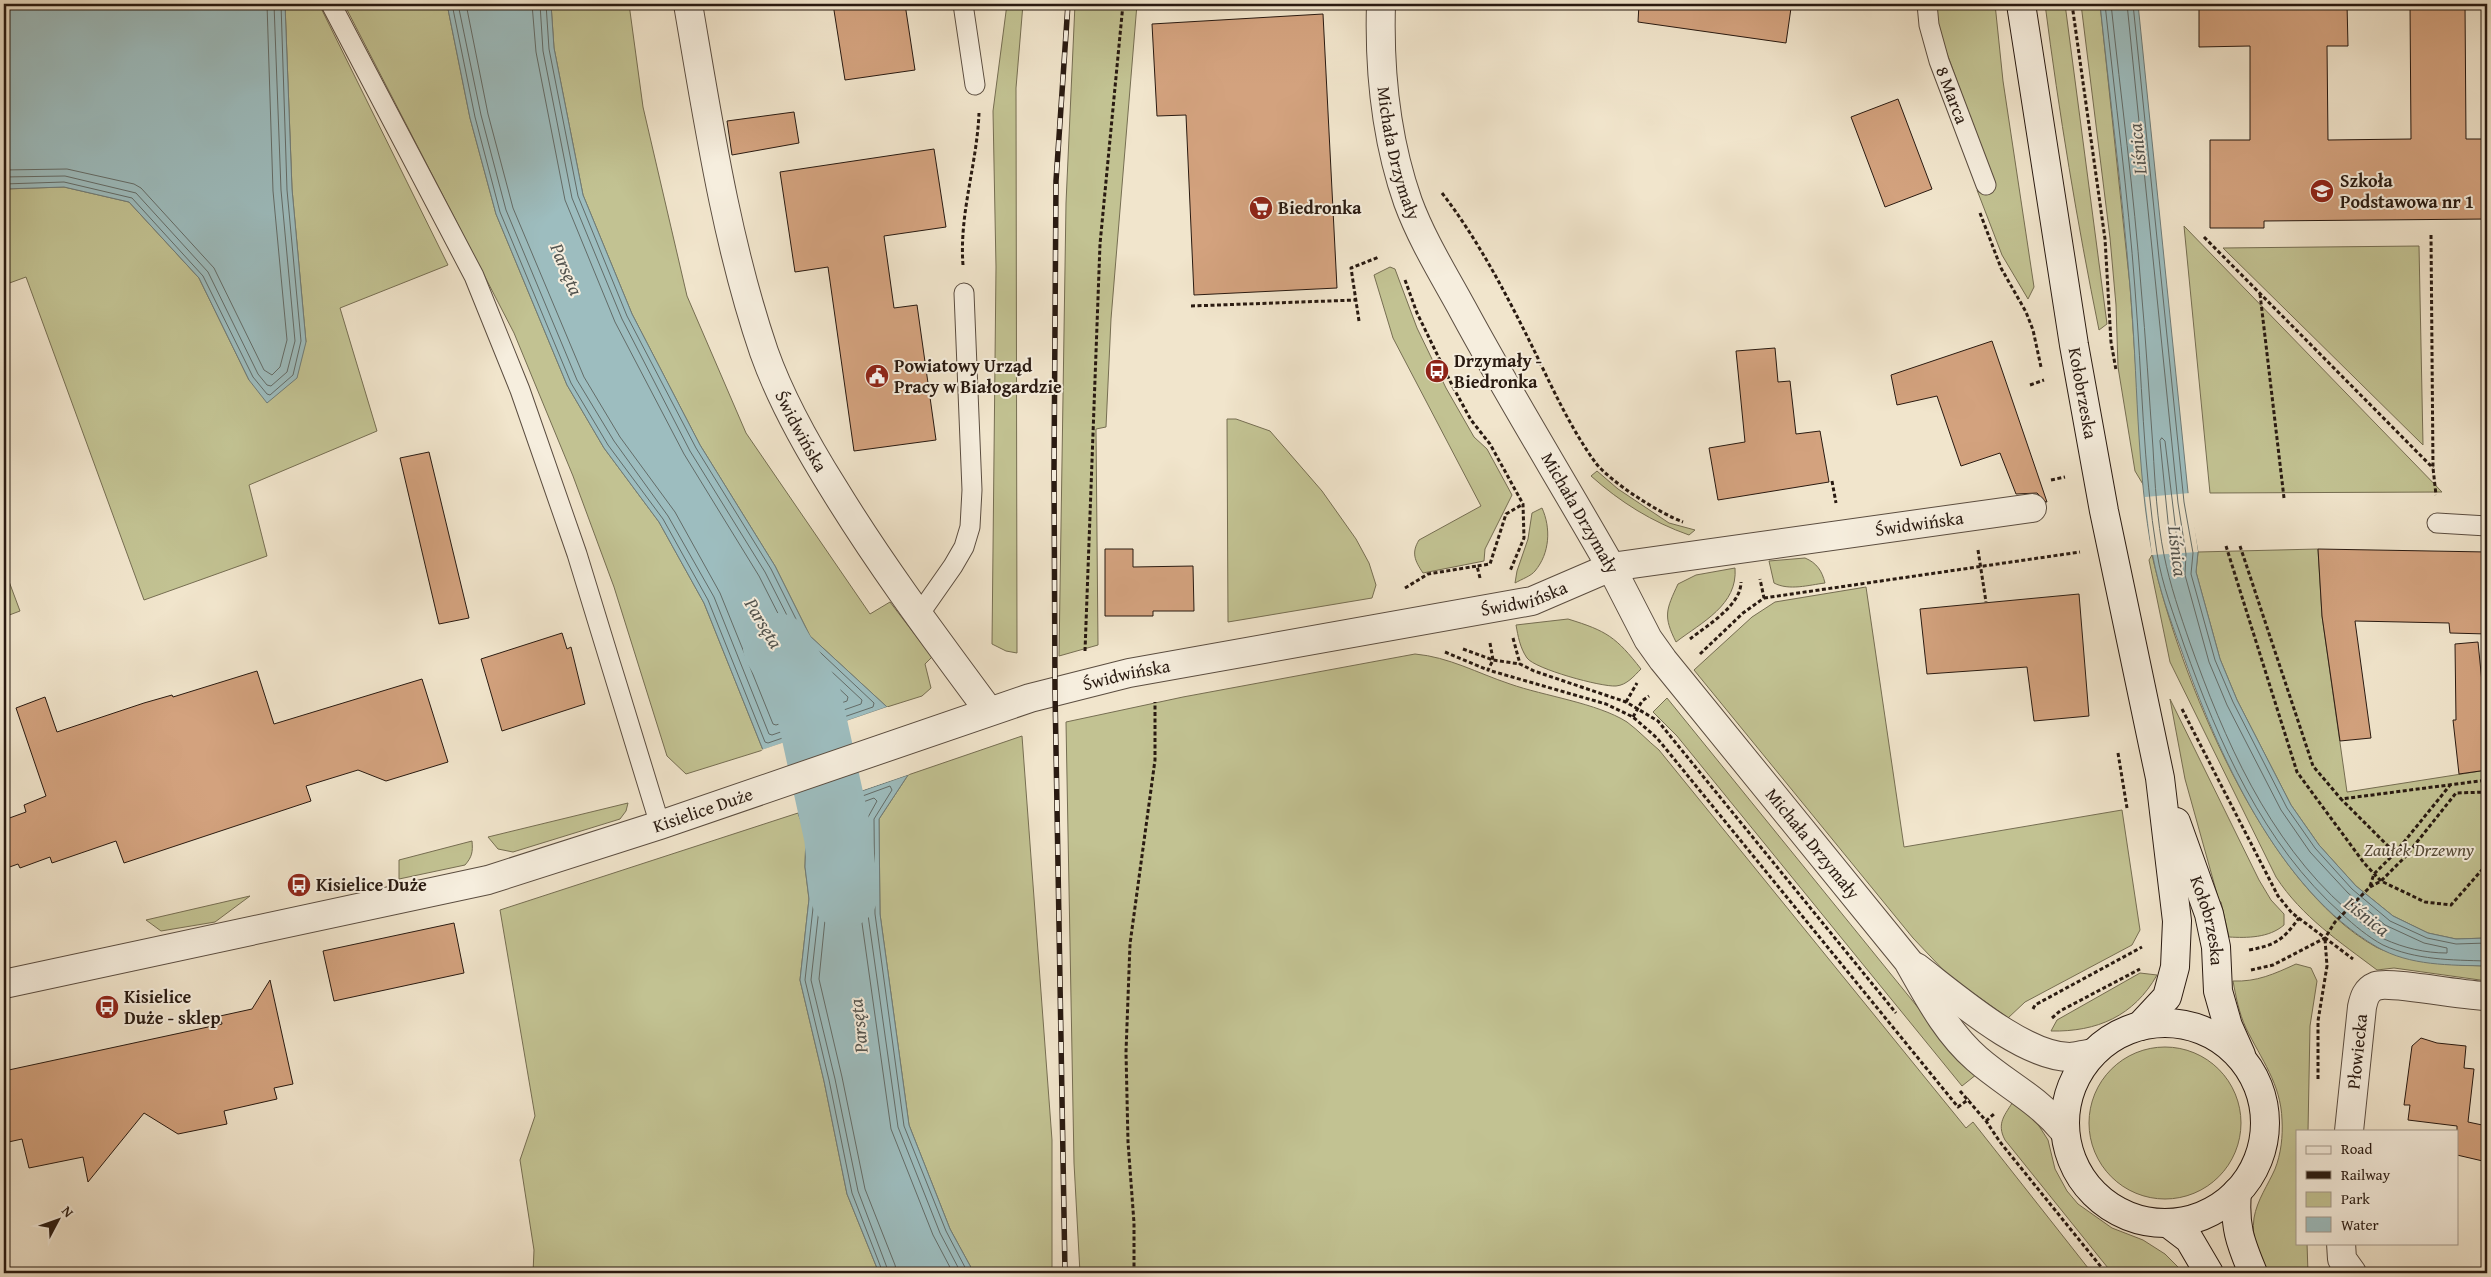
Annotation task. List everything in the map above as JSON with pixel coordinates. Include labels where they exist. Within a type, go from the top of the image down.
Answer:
[{"type":"street","name":"Świdwińska","points":[[688,4],[729,219],[748,297],[765,353],[784,398],[816,459],[862,534],[918,616],[989,711],[1055,691],[1506,595],[1532,601],[1560,591],[1611,567],[2032,508]]},
{"type":"street","name":"Michała Drzymały","points":[[1381,4],[1382,64],[1387,109],[1398,165],[1414,216],[1486,352],[1611,567],[1648,639],[1908,961],[1936,1011],[1960,1042],[1994,1072],[2036,1101],[2065,1132]]},
{"type":"street","name":"Kołobrzeska","points":[[2021,4],[2070,328],[2104,511],[2160,778],[2177,921],[2173,981],[2167,997],[2140,1026]]},
{"type":"street","name":"Kisielice Duże","points":[[4,984],[488,880],[660,825],[989,711]]},
{"type":"street","name":"Kołobrzeska","points":[[2160,778],[2209,914],[2216,947],[2218,991],[2228,1026],[2262,1100],[2263,1140],[2258,1158],[2238,1192]]},
{"type":"street","name":"Michała Drzymały","points":[[1908,961],[1983,1017],[2015,1038],[2053,1054],[2070,1057],[2094,1053]]},
{"type":"street","name":"Płowiecka","points":[[2349,1130],[2362,1008],[2369,990],[2383,984],[2466,996],[2487,996]]},
{"type":"street","points":[[2238,1192],[2206,1214],[2187,1220],[2168,1223],[2146,1222],[2126,1215],[2107,1205],[2091,1190],[2078,1173],[2069,1153],[2065,1132],[2066,1110],[2071,1089],[2080,1070],[2094,1053],[2123,1032],[2140,1026],[2160,1023],[2198,1029],[2216,1038],[2246,1064]]},
{"type":"street","points":[[2238,1192],[2235,1216],[2240,1242],[2253,1273]]},
{"type":"street","points":[[2168,1223],[2189,1239],[2210,1273]]},
{"type":"street","points":[[2340,1244],[2342,1258],[2352,1273]]},
{"type":"lane","points":[[331,4],[474,276],[520,390],[577,554],[660,825]]},
{"type":"lane","points":[[963,4],[975,85]]},
{"type":"lane","name":"8 Marca","points":[[1927,4],[1929,25],[1939,61],[1986,185]]},
{"type":"lane","points":[[918,616],[953,566],[964,547],[970,527],[972,490],[964,293]]},
{"type":"lane","points":[[2437,524],[2487,526]]},
{"type":"path","points":[[1084,657],[1100,244],[1123,4]]},
{"type":"path","points":[[2072,4],[2105,239],[2111,342]]},
{"type":"path","points":[[964,293],[961,240],[977,144],[979,113],[975,85]]},
{"type":"path","points":[[1439,188],[1477,245],[1529,339],[1558,402],[1596,463]]},
{"type":"path","points":[[1979,210],[2001,268],[2030,321],[2046,390]]},
{"type":"path","points":[[2431,235],[2433,468],[2437,524]]},
{"type":"path","points":[[2204,237],[2433,468]]},
{"type":"path","points":[[1359,321],[1351,268],[1379,257]]},
{"type":"path","points":[[2260,293],[2284,498]]},
{"type":"path","points":[[1191,306],[1356,300]]},
{"type":"path","points":[[2030,385],[2044,380]]},
{"type":"path","points":[[2063,468],[2067,486]]},
{"type":"path","points":[[1832,482],[1836,503],[1833,508]]},
{"type":"path","points":[[1523,504],[1524,538],[1506,595],[1515,652],[1520,664],[1534,671],[1626,702],[1658,721],[1899,1016]]},
{"type":"path","points":[[2080,542],[2084,561]]},
{"type":"path","points":[[2226,546],[2298,772],[2374,874],[2380,881],[2425,902],[2451,905],[2487,864]]},
{"type":"path","points":[[2240,546],[2312,766],[2341,799],[2395,853]]},
{"type":"path","points":[[1764,598],[2082,552]]},
{"type":"path","points":[[1404,589],[1428,574],[1477,566]]},
{"type":"path","points":[[1134,1273],[1134,1222],[1128,1142],[1127,1013],[1130,944],[1155,760],[1155,669]]},
{"type":"path","points":[[2179,701],[2268,880],[2278,896],[2299,918],[2325,938]]},
{"type":"path","points":[[1633,718],[1663,746],[1958,1107],[1989,1081],[1994,1072]]},
{"type":"path","points":[[2117,750],[2128,816]]},
{"type":"path","points":[[2341,799],[2487,780]]},
{"type":"path","points":[[2370,887],[2374,874],[2395,853],[2451,784]]},
{"type":"path","points":[[2318,1085],[2318,1021],[2327,966],[2325,938],[2335,922],[2370,887],[2380,881],[2405,857],[2456,793],[2487,792]]},
{"type":"path","points":[[2216,947],[2247,950],[2277,943],[2299,918]]},
{"type":"path","points":[[2015,1038],[2035,1005],[2151,942],[2176,943]]},
{"type":"path","points":[[1955,1085],[2106,1273]]},
{"type":"green space","points":[[285,4],[319,4],[448,265],[340,308],[377,431],[249,485],[267,556],[144,600],[26,277],[4,285],[4,189],[64,187],[129,202],[199,278],[249,380],[306,342],[292,189]]},
{"type":"green space","points":[[344,4],[447,4],[470,118],[496,214],[567,385],[604,448],[659,522],[704,603],[763,750],[686,774],[667,756],[614,587],[573,476],[514,333]]},
{"type":"green space","points":[[551,4],[629,4],[643,107],[687,296],[746,433],[870,614],[890,602],[932,657],[925,664],[931,688],[922,696],[887,707],[810,636],[775,566],[700,445],[632,314],[583,195],[554,48]]},
{"type":"green space","points":[[1007,4],[1023,4],[1016,88],[1017,653],[1006,651],[992,644],[996,267],[993,111]]},
{"type":"green space","points":[[1075,4],[1137,4],[1111,319],[1106,427],[1096,429],[1098,645],[1059,656],[1066,203]]},
{"type":"green space","points":[[1933,4],[1995,4],[2003,81],[2034,287],[2028,299],[2002,255],[1977,190],[1994,183],[1937,26]]},
{"type":"green space","points":[[2045,4],[2065,4],[2107,324],[2099,330],[2069,167]]},
{"type":"green space","points":[[2081,4],[2100,4],[2130,286],[2144,486],[2135,471],[2118,367],[2116,305],[2110,238]]},
{"type":"green space","points":[[2184,226],[2442,492],[2210,493]]},
{"type":"green space","points":[[2419,246],[2423,445],[2223,248]]},
{"type":"green space","points":[[1390,267],[1395,269],[1417,328],[1446,388],[1474,437],[1487,449],[1512,495],[1485,549],[1484,561],[1423,573],[1416,561],[1415,549],[1419,540],[1481,506],[1393,338],[1374,275]]},
{"type":"green space","points":[[1227,419],[1236,419],[1270,431],[1322,491],[1356,539],[1369,563],[1376,585],[1372,598],[1228,622]]},
{"type":"green space","points":[[1597,471],[1618,489],[1669,523],[1695,530],[1689,535],[1662,524],[1637,510],[1591,476]]},
{"type":"green space","points":[[1542,508],[1548,532],[1544,556],[1533,573],[1515,583],[1528,539],[1532,513]]},
{"type":"green space","name":"Zaułek Drzewny","points":[[2318,549],[2322,616],[2347,792],[2487,770],[2487,938],[2456,939],[2428,933],[2393,916],[2356,886],[2319,845],[2291,805],[2237,700],[2220,659],[2196,572],[2198,552]]},
{"type":"green space","points":[[2152,555],[2165,604],[2183,659],[2205,716],[2232,773],[2263,827],[2297,876],[2335,917],[2381,950],[2432,962],[2487,966],[2487,981],[2394,968],[2377,970],[2322,928],[2286,891],[2276,877],[2170,662],[2149,560]]},
{"type":"green space","points":[[1805,558],[1813,562],[1818,568],[1825,583],[1786,587],[1774,583],[1769,561]]},
{"type":"green space","points":[[4,568],[20,611],[4,617]]},
{"type":"green space","points":[[1735,568],[1731,592],[1725,602],[1707,620],[1676,642],[1669,626],[1668,613],[1678,584],[1696,575]]},
{"type":"green space","points":[[1866,587],[1904,847],[2122,810],[2140,930],[2132,945],[2025,1002],[2008,1018],[1948,975],[1913,938],[1694,670],[1752,617],[1775,602]]},
{"type":"green space","points":[[1568,619],[1592,627],[1610,636],[1625,649],[1641,669],[1624,684],[1608,686],[1555,672],[1527,658],[1521,646],[1516,625]]},
{"type":"green space","points":[[1415,654],[1440,658],[1510,684],[1601,710],[1615,715],[1635,728],[1659,750],[1966,1128],[1973,1122],[2092,1273],[1080,1273],[1074,1163],[1066,722],[1183,697]]},
{"type":"green space","points":[[1667,698],[1950,1047],[1977,1074],[1962,1086],[1677,736],[1653,712]]},
{"type":"green space","points":[[2170,699],[2259,880],[2271,900],[2284,914],[2284,925],[2265,935],[2229,937],[2221,902],[2219,901],[2185,779]]},
{"type":"green space","points":[[1022,736],[1052,1140],[1052,1273],[974,1273],[950,1229],[909,1125],[880,914],[879,819],[908,775]]},
{"type":"green space","points":[[628,803],[626,811],[620,819],[513,852],[498,849],[488,837]]},
{"type":"green space","points":[[798,813],[806,834],[805,867],[809,899],[800,980],[824,1081],[847,1194],[879,1273],[533,1273],[534,1250],[520,1160],[535,1116],[500,910]]},
{"type":"green space","points":[[472,841],[472,854],[465,865],[399,879],[399,860]]},
{"type":"green space","points":[[250,896],[215,922],[161,931],[146,920]]},
{"type":"green space","points":[[2296,964],[2311,968],[2317,981],[2310,1026],[2308,1130],[2296,1130],[2296,1244],[2307,1244],[2308,1273],[2266,1273],[2258,1253],[2253,1225],[2258,1205],[2279,1157],[2282,1132],[2281,1107],[2274,1083],[2244,1022],[2233,981],[2258,979]]},
{"type":"green space","points":[[2140,973],[2157,975],[2137,1001],[2113,1019],[2099,1025],[2084,1028],[2068,1031],[2051,1031],[2057,1020]]},
{"type":"green space","points":[[2165,1047],[2180,1048],[2194,1053],[2219,1069],[2235,1094],[2240,1108],[2240,1138],[2235,1152],[2219,1177],[2194,1193],[2180,1198],[2165,1199],[2150,1198],[2136,1193],[2111,1177],[2095,1152],[2090,1138],[2089,1123],[2090,1108],[2095,1094],[2111,1069],[2136,1053],[2150,1048]]},
{"type":"green space","points":[[2014,1100],[2032,1115],[2048,1140],[2055,1169],[2067,1191],[2078,1204],[2112,1228],[2143,1240],[2165,1254],[2184,1273],[2112,1273],[2005,1140],[2001,1129],[2003,1119]]},
{"type":"water","points":[[4,4],[285,4],[292,189],[306,342],[297,378],[267,403],[249,380],[199,278],[129,202],[64,187],[4,189]]},
{"type":"water","points":[[447,4],[551,4],[554,48],[583,195],[632,314],[700,445],[775,566],[810,636],[887,707],[763,750],[704,603],[659,522],[604,448],[567,385],[496,214],[470,118]]},
{"type":"water","name":"Liśnica","points":[[2100,4],[2138,4],[2189,502],[2198,552],[2196,572],[2220,659],[2237,700],[2291,805],[2319,845],[2356,886],[2393,916],[2428,933],[2456,939],[2487,938],[2487,966],[2430,963],[2403,958],[2377,947],[2342,922],[2310,891],[2281,855],[2255,815],[2233,774],[2196,689],[2155,569],[2147,524],[2140,456],[2133,320],[2127,251]]},
{"type":"water","points":[[908,775],[879,819],[880,914],[909,1125],[950,1229],[974,1273],[879,1273],[847,1194],[824,1081],[800,980],[809,899],[805,867],[806,834],[798,813]]},
{"type":"pier","points":[[2190,493],[2198,552],[2152,555],[2145,497]]},
{"type":"pier","points":[[889,707],[888,710],[764,752],[761,750]]},
{"type":"pier","points":[[907,772],[910,774],[795,813],[797,810]]},
{"type":"building","points":[[833,4],[905,4],[915,70],[845,80]]},
{"type":"building","points":[[1639,4],[1766,4],[1791,8],[1786,43],[1638,22]]},
{"type":"building","points":[[2199,4],[2347,4],[2348,46],[2327,46],[2328,140],[2411,139],[2410,4],[2465,4],[2466,139],[2487,139],[2487,219],[2264,221],[2264,228],[2210,228],[2210,140],[2250,140],[2250,46],[2199,47]]},
{"type":"building","name":"Biedronka","points":[[1323,14],[1337,288],[1194,295],[1186,115],[1157,116],[1152,24]]},
{"type":"building","points":[[1898,99],[1932,189],[1885,207],[1851,117]]},
{"type":"building","points":[[794,112],[799,143],[732,155],[727,121]]},
{"type":"building","points":[[934,149],[946,227],[884,236],[894,308],[917,305],[936,440],[854,451],[828,267],[795,272],[780,172]]},
{"type":"building","points":[[1992,341],[2047,502],[2037,493],[2016,494],[2000,453],[1961,466],[1937,396],[1897,405],[1891,375]]},
{"type":"building","points":[[1775,348],[1778,382],[1790,381],[1796,434],[1820,431],[1829,482],[1718,500],[1709,448],[1745,442],[1736,351]]},
{"type":"building","points":[[429,452],[469,618],[439,624],[400,458]]},
{"type":"building","points":[[1105,549],[1133,549],[1133,567],[1193,566],[1194,611],[1153,611],[1153,616],[1105,616]]},
{"type":"building","points":[[2318,549],[2487,552],[2487,634],[2450,633],[2449,623],[2355,621],[2371,738],[2340,741],[2322,616]]},
{"type":"building","points":[[2079,594],[2089,716],[2034,721],[2027,667],[1927,674],[1920,609]]},
{"type":"building","points":[[562,633],[567,649],[571,647],[585,704],[502,731],[481,659]]},
{"type":"building","points":[[2478,642],[2487,733],[2487,770],[2459,774],[2453,720],[2456,720],[2455,644]]},
{"type":"building","points":[[257,671],[274,724],[422,679],[448,762],[386,781],[358,770],[306,786],[311,801],[124,863],[116,841],[52,863],[50,857],[20,868],[18,864],[4,869],[4,820],[26,812],[24,805],[46,796],[16,708],[45,697],[57,732],[144,703],[172,695],[173,697]]},
{"type":"building","points":[[454,923],[464,973],[334,1001],[323,951]]},
{"type":"building","points":[[270,980],[293,1084],[274,1088],[277,1099],[224,1111],[227,1124],[178,1134],[144,1113],[88,1182],[83,1157],[29,1168],[22,1139],[4,1143],[4,1071],[222,1024],[220,1016],[252,1009]]},
{"type":"building","points":[[2421,1038],[2437,1043],[2466,1046],[2464,1068],[2474,1069],[2468,1122],[2487,1126],[2487,1162],[2458,1155],[2457,1126],[2408,1120],[2410,1105],[2404,1105],[2412,1046]]},
{"type":"waterway","name":"Parsęta","points":[[777,647],[807,696],[838,836],[844,894]]},
{"type":"railway","points":[[1065,1273],[1055,691],[1054,471],[1056,181],[1068,4]]},
{"type":"place","name":"Szkoła Podstawowa nr 1","points":[[2322,191]]},
{"type":"place","name":"Biedronka","points":[[1261,208]]},
{"type":"place","name":"Drzymały - Biedronka","points":[[1437,371]]},
{"type":"place","name":"Powiatowy Urząd Pracy w Białogardzie","points":[[877,376]]},
{"type":"place","name":"Kisielice Duże","points":[[299,885]]},
{"type":"place","name":"Kisielice Duże - sklep","points":[[107,1007]]}]
